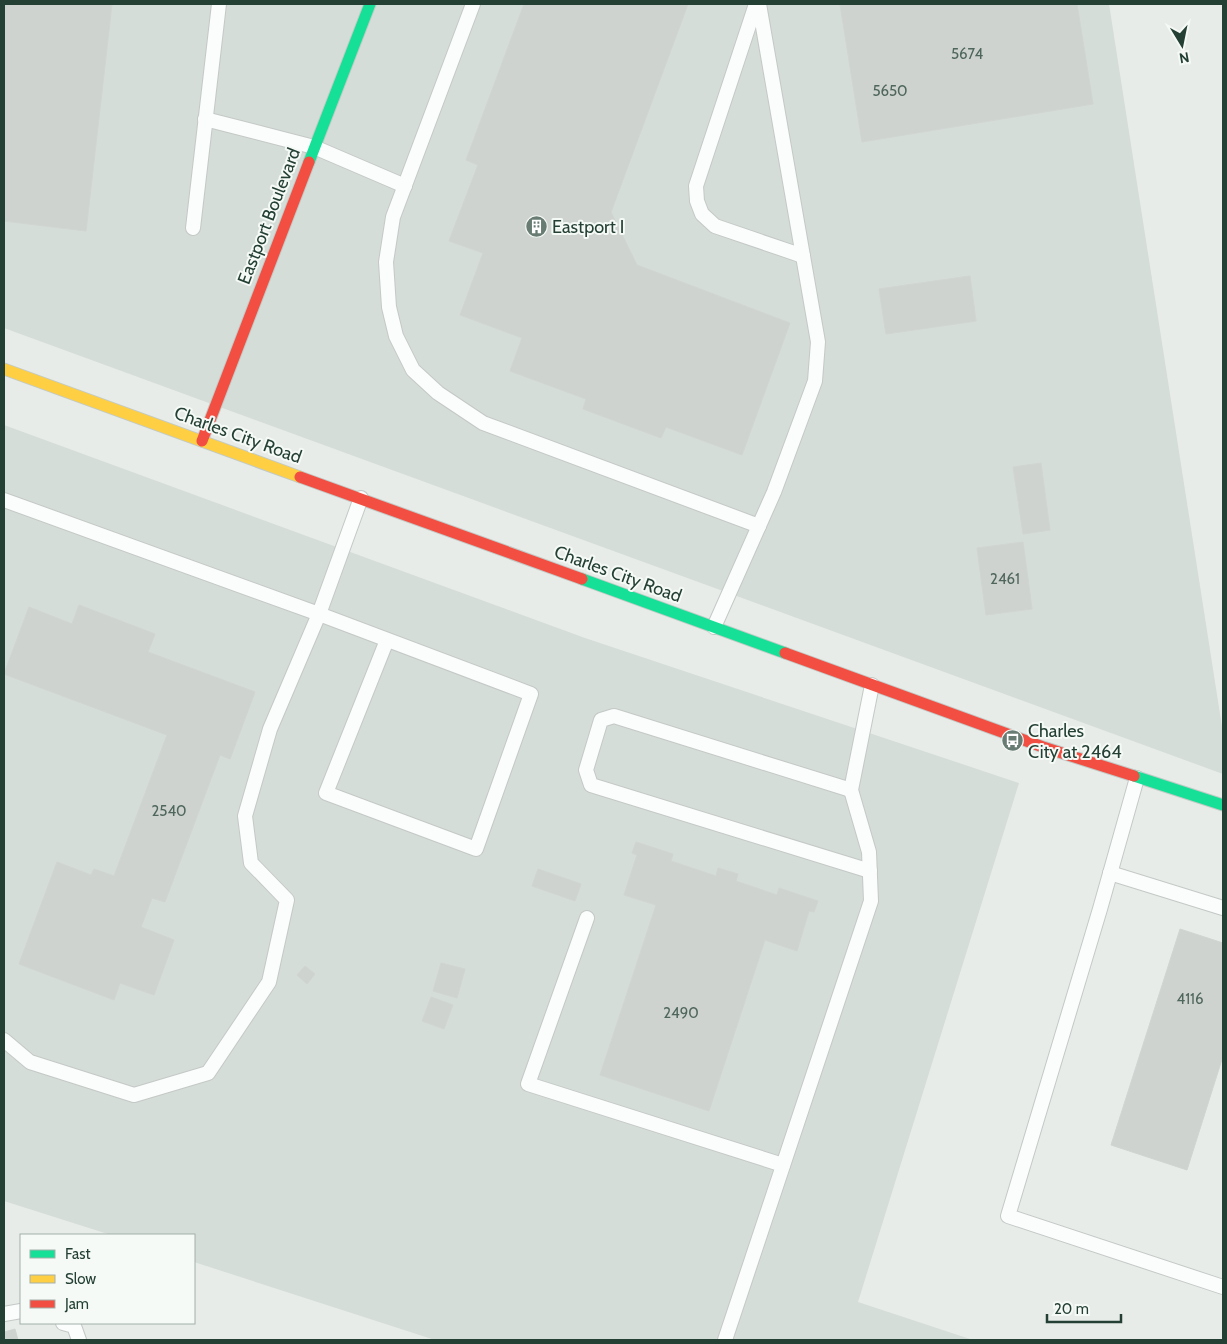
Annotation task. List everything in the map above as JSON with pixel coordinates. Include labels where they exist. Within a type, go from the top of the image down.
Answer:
[{"type":"main road","name":"Eastport Boulevard","points":[[202,441],[370,4]]},
{"type":"main road","name":"Charles City Road","points":[[4,369],[1043,747],[1223,805]]},
{"type":"lane","points":[[193,228],[219,4]]},
{"type":"lane","points":[[473,4],[393,217],[386,262],[389,307],[396,336],[413,370],[438,393],[483,423],[759,526]]},
{"type":"lane","points":[[714,627],[774,492],[815,381],[818,342],[758,4]]},
{"type":"lane","points":[[758,4],[696,186],[697,200],[702,214],[714,226],[803,256]]},
{"type":"lane","points":[[205,119],[314,147],[405,186]]},
{"type":"lane","points":[[4,1040],[30,1062],[134,1095],[208,1073],[269,982],[287,900],[251,863],[245,816],[270,729],[319,614],[361,498]]},
{"type":"lane","points":[[4,500],[319,614],[531,694],[476,849],[326,793],[387,640]]},
{"type":"lane","points":[[725,1340],[871,902],[870,852],[851,790],[872,685]]},
{"type":"lane","points":[[851,790],[614,716],[601,720],[586,770],[591,785],[870,871]]},
{"type":"lane","points":[[1137,778],[1008,1216],[1223,1287]]},
{"type":"lane","points":[[1110,873],[1223,908]]},
{"type":"lane","points":[[587,918],[528,1084],[783,1165]]},
{"type":"lane","points":[[4,1314],[20,1311]]},
{"type":"lane","points":[[67,1324],[74,1326],[79,1340]]},
{"type":"shaded area","points":[[4,4],[1109,4],[1223,733],[1223,774],[4,328]]},
{"type":"shaded area","points":[[4,425],[585,638],[1019,783],[858,1302],[973,1340],[435,1340],[195,1262],[195,1234],[108,1234],[4,1201]]},
{"type":"building","points":[[4,4],[112,4],[86,231],[4,221]]},
{"type":"building","name":"Eastport I","points":[[524,4],[688,4],[611,212],[637,265],[790,323],[742,455],[666,427],[661,438],[583,409],[586,399],[510,371],[522,338],[460,315],[483,253],[449,241],[478,165],[466,160]]},
{"type":"building","points":[[840,4],[1077,4],[1093,104],[862,142]]},
{"type":"building","points":[[970,276],[976,321],[886,334],[879,289]]},
{"type":"building","points":[[1041,463],[1050,530],[1023,534],[1013,467]]},
{"type":"building","points":[[1023,542],[1032,609],[986,615],[977,548]]},
{"type":"building","points":[[79,605],[155,634],[148,652],[255,692],[230,759],[220,755],[165,902],[152,898],[141,927],[174,940],[154,995],[120,983],[114,1000],[19,964],[57,862],[91,875],[94,869],[114,876],[167,735],[4,674],[29,607],[72,624]]},
{"type":"building","points":[[636,842],[673,854],[671,861],[716,876],[718,868],[738,874],[736,881],[777,895],[779,888],[818,901],[814,912],[809,911],[797,951],[765,940],[709,1111],[600,1075],[656,905],[624,895],[637,855],[632,853]]},
{"type":"building","points":[[538,869],[581,884],[575,901],[532,886]]},
{"type":"building","points":[[1180,929],[1223,943],[1223,1056],[1187,1170],[1111,1145]]},
{"type":"building","points":[[441,963],[465,969],[457,998],[433,991]]},
{"type":"building","points":[[305,966],[315,974],[307,984],[297,975]]},
{"type":"building","points":[[431,997],[453,1005],[444,1029],[422,1021]]},
{"type":"building","points":[[15,1329],[18,1340],[4,1340],[4,1332]]},
{"type":"traffic: fast","points":[[309,162],[370,4]]},
{"type":"traffic: fast","points":[[582,579],[785,653]]},
{"type":"traffic: fast","points":[[1134,776],[1223,805]]},
{"type":"traffic: slow","points":[[4,369],[300,477]]},
{"type":"traffic: jam","points":[[202,441],[309,162]]},
{"type":"traffic: jam","points":[[300,477],[582,579]]},
{"type":"traffic: jam","points":[[785,653],[1043,747],[1134,776]]},
{"type":"place","name":"Eastport I","points":[[536,227]]},
{"type":"place","name":"Charles City at 2464","points":[[1012,741]]}]
